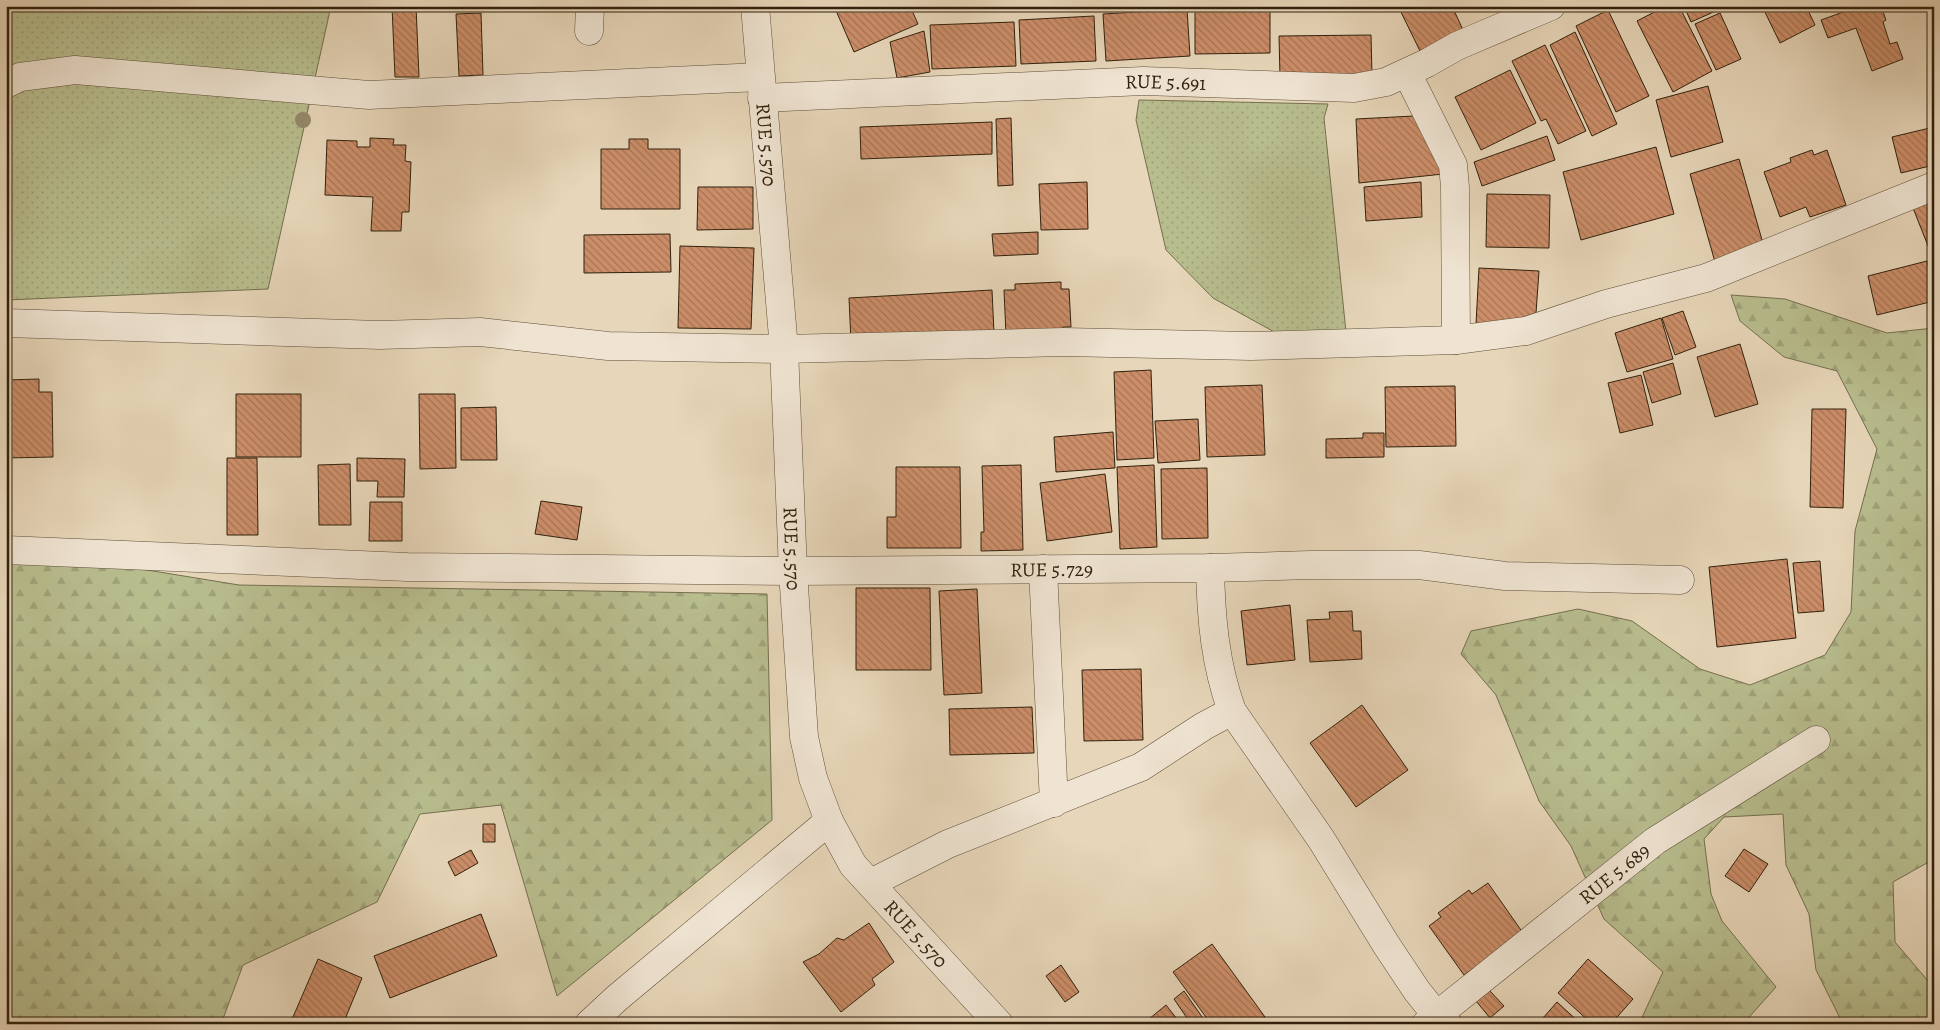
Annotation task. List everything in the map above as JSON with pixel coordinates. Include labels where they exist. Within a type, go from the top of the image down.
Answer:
[{"type":"street","name":"RUE 5.570","points":[[755,6],[784,349],[804,737],[813,778],[829,821],[853,864],[998,1024]]},
{"type":"street","name":"RUE 5.691","points":[[6,84],[20,77],[75,70],[370,95],[1143,81],[1354,88],[1386,82],[1407,73],[1456,46],[1551,6]]},
{"type":"street","points":[[1407,73],[1453,165],[1455,187],[1456,340]]},
{"type":"street","points":[[6,323],[380,335],[480,332],[608,346],[784,349],[1064,342],[1251,346],[1375,344],[1456,340],[1526,331],[1606,304],[1706,278],[1934,186]]},
{"type":"street","name":"RUE 5.729","points":[[6,550],[407,567],[794,571],[1210,568],[1310,564],[1419,566],[1505,576],[1680,580]]},
{"type":"street","points":[[1210,568],[1215,646],[1221,680],[1232,711],[1321,839],[1387,946],[1437,1021]]},
{"type":"street","points":[[1043,569],[1054,803]]},
{"type":"street","points":[[871,883],[948,844],[1141,767],[1204,726],[1232,711]]},
{"type":"street","name":"RUE 5.689","points":[[1437,1021],[1655,841],[1816,740]]},
{"type":"street","points":[[589,1024],[617,998],[829,821]]},
{"type":"green space","points":[[6,6],[331,6],[268,289],[6,300]]},
{"type":"green space","points":[[1139,100],[1328,104],[1324,118],[1346,332],[1276,333],[1213,298],[1166,250],[1136,120]]},
{"type":"green space","points":[[1731,295],[1785,299],[1887,333],[1934,328],[1934,859],[1893,882],[1895,942],[1934,988],[1934,1024],[1843,1024],[1816,970],[1809,914],[1786,865],[1783,814],[1724,817],[1704,839],[1711,894],[1722,921],[1776,987],[1743,1024],[1639,1024],[1663,972],[1604,919],[1571,846],[1539,801],[1496,695],[1461,654],[1471,631],[1578,609],[1632,621],[1700,669],[1750,685],[1825,655],[1851,612],[1855,531],[1877,449],[1837,371],[1784,357],[1740,321]]},
{"type":"green space","points":[[6,547],[239,585],[767,594],[772,820],[557,996],[501,805],[420,814],[377,902],[243,965],[221,1024],[6,1024]]},
{"type":"building","points":[[392,6],[416,6],[419,77],[395,77]]},
{"type":"building","points":[[834,6],[910,6],[918,24],[854,52]]},
{"type":"building","points":[[1195,6],[1270,6],[1270,53],[1195,54]]},
{"type":"building","points":[[1398,6],[1452,6],[1463,30],[1420,51]]},
{"type":"building","points":[[1666,6],[1679,6],[1712,71],[1673,92],[1637,21]]},
{"type":"building","points":[[1684,6],[1716,6],[1718,10],[1691,22]]},
{"type":"building","points":[[1762,6],[1806,6],[1815,25],[1780,43]]},
{"type":"building","points":[[1860,6],[1881,6],[1886,20],[1883,22],[1890,44],[1897,42],[1903,59],[1872,71],[1856,28],[1828,38],[1821,20]]},
{"type":"building","points":[[1187,9],[1190,56],[1106,61],[1103,14]]},
{"type":"building","points":[[1608,10],[1649,96],[1616,112],[1576,26]]},
{"type":"building","points":[[481,13],[483,75],[459,76],[456,14]]},
{"type":"building","points":[[1720,13],[1741,59],[1716,70],[1695,24]]},
{"type":"building","points":[[1094,16],[1096,61],[1021,64],[1019,20]]},
{"type":"building","points":[[1014,22],[1016,66],[932,69],[930,25]]},
{"type":"building","points":[[924,31],[930,72],[897,78],[890,42]]},
{"type":"building","points":[[1575,32],[1617,124],[1592,136],[1550,45]]},
{"type":"building","points":[[1371,35],[1372,75],[1280,76],[1279,36]]},
{"type":"building","points":[[1545,45],[1586,131],[1558,144],[1546,119],[1541,121],[1512,61]]},
{"type":"building","points":[[1510,70],[1536,123],[1481,150],[1455,97]]},
{"type":"building","points":[[1708,86],[1723,142],[1671,157],[1656,100]]},
{"type":"building","points":[[1414,116],[1443,174],[1359,183],[1356,119]]},
{"type":"building","points":[[1011,118],[1013,185],[998,186],[996,119]]},
{"type":"building","points":[[992,122],[992,154],[861,159],[860,127]]},
{"type":"building","points":[[1934,127],[1934,165],[1901,173],[1892,137]]},
{"type":"building","points":[[1547,136],[1555,160],[1482,186],[1474,162]]},
{"type":"building","points":[[370,138],[394,139],[393,145],[406,145],[405,161],[411,162],[409,212],[402,212],[401,231],[371,231],[373,197],[325,195],[327,140],[357,141],[357,147],[370,147]]},
{"type":"building","points":[[629,139],[648,139],[648,149],[680,149],[680,209],[601,209],[601,149],[629,149]]},
{"type":"building","points":[[1656,147],[1674,214],[1581,240],[1563,172]]},
{"type":"building","points":[[1812,150],[1814,155],[1827,150],[1846,205],[1810,217],[1806,207],[1780,217],[1764,172],[1791,162],[1790,158]]},
{"type":"building","points":[[1739,159],[1764,247],[1715,262],[1690,174]]},
{"type":"building","points":[[1087,182],[1088,229],[1041,230],[1039,184]]},
{"type":"building","points":[[1421,182],[1422,217],[1366,221],[1364,187]]},
{"type":"building","points":[[698,187],[753,187],[753,229],[697,230]]},
{"type":"building","points":[[1487,194],[1550,195],[1549,248],[1486,247]]},
{"type":"building","points":[[1934,200],[1934,261],[1913,208]]},
{"type":"building","points":[[1038,232],[1038,254],[994,256],[992,234]]},
{"type":"building","points":[[670,234],[671,272],[584,273],[584,235]]},
{"type":"building","points":[[680,246],[754,248],[751,329],[678,328]]},
{"type":"building","points":[[1927,261],[1934,289],[1934,301],[1877,315],[1868,276]]},
{"type":"building","points":[[1479,268],[1539,271],[1535,327],[1476,324]]},
{"type":"building","points":[[1061,282],[1061,289],[1069,289],[1071,327],[1063,327],[1063,334],[1006,335],[1004,290],[1015,290],[1015,284]]},
{"type":"building","points":[[992,290],[994,333],[851,342],[849,298]]},
{"type":"building","points":[[1683,311],[1696,347],[1675,355],[1662,318]]},
{"type":"building","points":[[1661,318],[1673,359],[1627,372],[1615,333]]},
{"type":"building","points":[[1740,344],[1758,404],[1715,417],[1697,357]]},
{"type":"building","points":[[1673,363],[1681,394],[1652,403],[1643,372]]},
{"type":"building","points":[[1151,370],[1154,458],[1117,460],[1114,372]]},
{"type":"building","points":[[1641,375],[1653,425],[1620,433],[1608,383]]},
{"type":"building","points":[[39,379],[39,392],[52,392],[53,457],[6,458],[6,380]]},
{"type":"building","points":[[1262,385],[1265,455],[1207,457],[1205,387]]},
{"type":"building","points":[[1455,386],[1456,446],[1386,447],[1385,387]]},
{"type":"building","points":[[236,394],[301,394],[301,457],[236,457]]},
{"type":"building","points":[[419,394],[455,394],[456,468],[420,469]]},
{"type":"building","points":[[496,407],[497,460],[461,460],[461,408]]},
{"type":"building","points":[[1812,409],[1846,409],[1843,508],[1810,507]]},
{"type":"building","points":[[1198,419],[1200,460],[1158,463],[1155,421]]},
{"type":"building","points":[[1113,432],[1115,468],[1056,472],[1054,437]]},
{"type":"building","points":[[1363,433],[1384,433],[1384,457],[1326,458],[1326,439],[1363,438]]},
{"type":"building","points":[[227,458],[257,458],[258,535],[227,535]]},
{"type":"building","points":[[357,458],[405,459],[404,497],[377,497],[378,481],[357,481]]},
{"type":"building","points":[[350,464],[351,525],[319,525],[318,465]]},
{"type":"building","points":[[1021,465],[1023,550],[981,551],[981,532],[984,532],[982,466]]},
{"type":"building","points":[[1154,465],[1157,547],[1120,549],[1117,467]]},
{"type":"building","points":[[896,467],[960,467],[961,548],[887,548],[887,517],[896,517]]},
{"type":"building","points":[[1207,468],[1208,538],[1162,539],[1161,469]]},
{"type":"building","points":[[1105,474],[1112,532],[1047,541],[1040,483]]},
{"type":"building","points":[[541,501],[582,507],[577,540],[535,534]]},
{"type":"building","points":[[370,502],[402,502],[402,541],[369,541]]},
{"type":"building","points":[[1787,559],[1796,638],[1717,647],[1709,567]]},
{"type":"building","points":[[1820,561],[1824,611],[1798,613],[1793,563]]},
{"type":"building","points":[[856,588],[930,588],[931,670],[856,670]]},
{"type":"building","points":[[977,589],[982,693],[944,695],[939,591]]},
{"type":"building","points":[[1290,605],[1295,660],[1247,665],[1241,611]]},
{"type":"building","points":[[1352,611],[1353,631],[1361,631],[1362,659],[1310,662],[1307,620],[1330,619],[1329,612]]},
{"type":"building","points":[[1141,669],[1143,740],[1084,741],[1082,670]]},
{"type":"building","points":[[1362,705],[1408,770],[1356,807],[1310,743]]},
{"type":"building","points":[[1032,707],[1034,753],[950,755],[949,709]]},
{"type":"building","points":[[483,824],[495,824],[495,842],[483,842]]},
{"type":"building","points":[[1744,849],[1768,864],[1749,892],[1725,876]]},
{"type":"building","points":[[471,850],[478,863],[455,876],[448,862]]},
{"type":"building","points":[[1488,883],[1523,933],[1464,975],[1429,926],[1441,917],[1438,913],[1469,890],[1472,894]]},
{"type":"building","points":[[481,914],[497,956],[390,998],[374,956]]},
{"type":"building","points":[[869,923],[894,962],[872,979],[875,985],[841,1012],[803,962],[819,954],[837,938],[844,940]]},
{"type":"building","points":[[1212,944],[1265,1017],[1256,1024],[1211,1024],[1173,972]]},
{"type":"building","points":[[318,959],[362,978],[343,1024],[290,1024]]},
{"type":"building","points":[[1588,959],[1633,999],[1611,1024],[1592,1024],[1558,993]]},
{"type":"building","points":[[1061,965],[1079,992],[1065,1002],[1046,976]]},
{"type":"building","points":[[1489,990],[1504,1006],[1490,1018],[1476,1001]]},
{"type":"building","points":[[1184,991],[1207,1024],[1191,1024],[1174,999]]},
{"type":"building","points":[[1557,1002],[1581,1024],[1550,1024],[1543,1018]]},
{"type":"building","points":[[1166,1005],[1181,1024],[1143,1024]]}]
